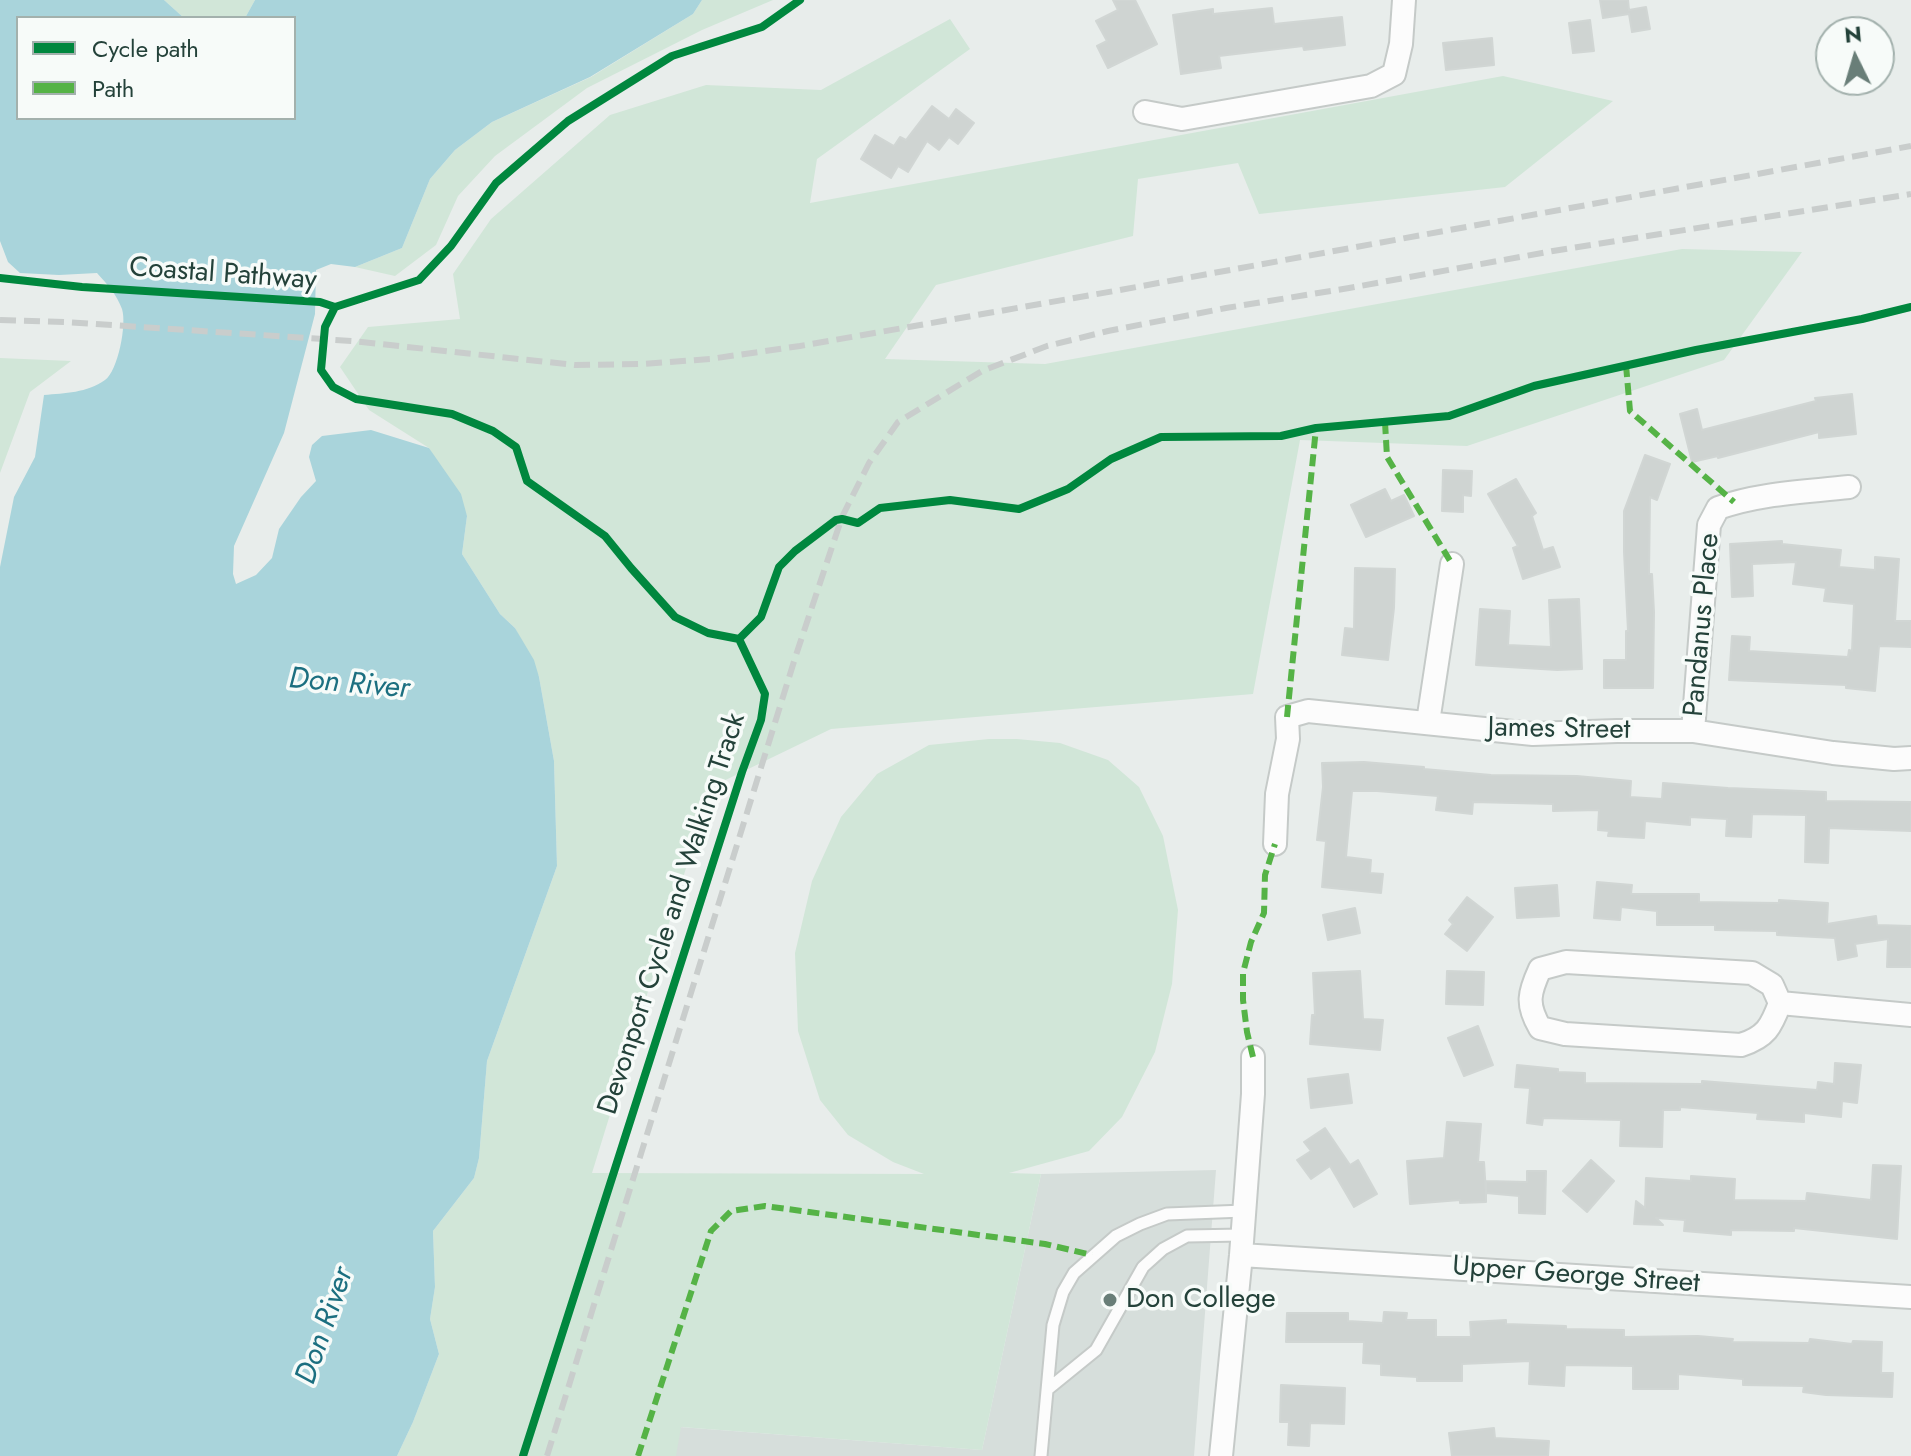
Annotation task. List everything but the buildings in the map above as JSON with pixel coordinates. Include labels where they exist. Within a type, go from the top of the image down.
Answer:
[{"type":"street","points":[[1145,112],[1182,119],[1371,86],[1394,74],[1401,44],[1404,0]]},
{"type":"street","name":"Pandanus Place","points":[[1693,731],[1709,525],[1718,508],[1760,497],[1849,487]]},
{"type":"street","points":[[1428,722],[1452,564]]},
{"type":"street","name":"James Street","points":[[1275,844],[1277,794],[1288,739],[1287,717],[1308,711],[1533,734],[1693,731],[1833,753],[1911,758]]},
{"type":"street","points":[[1566,962],[1752,973],[1772,985],[1780,1003],[1771,1026],[1757,1040],[1741,1045],[1565,1034],[1540,1028],[1531,1013],[1531,989],[1540,969],[1566,962]]},
{"type":"street","points":[[1780,1003],[1911,1015]]},
{"type":"street","points":[[1221,1456],[1244,1211],[1253,1057]]},
{"type":"street","name":"Upper George Street","points":[[1241,1245],[1911,1297]]},
{"type":"lane","points":[[1041,1456],[1053,1325],[1063,1292],[1074,1273],[1116,1236],[1167,1214],[1244,1211]]},
{"type":"lane","points":[[1048,1389],[1096,1350],[1143,1267],[1163,1249],[1187,1236],[1241,1245]]},
{"type":"shaded area","name":"Don College","points":[[1216,1170],[1194,1456],[674,1456],[680,1427],[982,1450],[1041,1174]]},
{"type":"green space","points":[[164,0],[255,0],[246,16],[182,16]]},
{"type":"green space","points":[[702,0],[773,0],[702,30],[587,88],[495,156],[458,196],[436,245],[395,276],[355,267],[402,248],[430,179],[455,150],[492,122],[591,77],[693,14]]},
{"type":"green space","points":[[950,19],[970,49],[817,159],[810,203],[1503,76],[1613,101],[1505,187],[1259,214],[1238,163],[1138,179],[1133,236],[936,285],[885,359],[1045,364],[1682,249],[1802,252],[1724,360],[1467,446],[1300,440],[1253,694],[831,729],[711,787],[592,1173],[924,1174],[893,1162],[848,1135],[820,1100],[798,1031],[795,953],[812,881],[841,817],[877,774],[929,745],[989,739],[1060,743],[1108,760],[1139,787],[1163,836],[1178,910],[1172,984],[1155,1052],[1122,1117],[1089,1151],[1009,1173],[1041,1174],[982,1450],[681,1427],[676,1456],[397,1456],[439,1354],[430,1319],[435,1287],[433,1231],[474,1178],[479,1158],[487,1061],[557,866],[554,761],[539,677],[515,628],[500,614],[462,554],[467,516],[429,448],[369,410],[340,367],[368,327],[460,319],[453,274],[491,219],[610,115],[706,85],[821,90]]},
{"type":"green space","points":[[0,358],[71,361],[30,392],[0,473]]},
{"type":"water","name":"Don River","points":[[0,0],[164,0],[182,16],[16,16],[16,120],[296,120],[296,16],[246,16],[255,0],[702,0],[693,14],[590,77],[492,122],[455,150],[430,179],[402,248],[355,267],[331,264],[316,270],[315,314],[284,433],[234,546],[233,574],[236,584],[256,575],[272,558],[279,529],[316,481],[309,457],[312,445],[322,436],[371,430],[429,448],[461,494],[467,516],[462,554],[500,614],[515,628],[534,660],[539,677],[554,761],[557,866],[487,1061],[479,1158],[474,1178],[433,1231],[435,1287],[430,1319],[439,1354],[397,1456],[0,1456],[0,567],[14,497],[35,457],[44,395],[83,390],[110,375],[120,347],[123,316],[120,304],[97,273],[20,273],[8,262],[0,241]]},
{"type":"railway","points":[[0,320],[352,341],[575,365],[710,359],[1120,290],[1911,146]]},
{"type":"railway","points":[[547,1456],[796,655],[842,517],[869,463],[898,422],[982,371],[1047,346],[1108,331],[1553,251],[1911,194]]},
{"type":"marked path","points":[[1626,365],[1630,411],[1734,502]]},
{"type":"marked path","points":[[1385,422],[1387,457],[1452,564]]},
{"type":"marked path","points":[[1287,717],[1316,428]]},
{"type":"marked path","points":[[1253,1057],[1243,1000],[1243,973],[1251,942],[1264,913],[1265,875],[1275,844]]},
{"type":"marked path","points":[[638,1456],[711,1231],[731,1211],[765,1206],[1045,1244],[1092,1255]]},
{"type":"cycle path","points":[[335,307],[419,280],[451,246],[496,183],[568,121],[672,56],[762,27],[800,0]]},
{"type":"cycle path","name":"Coastal Pathway","points":[[0,278],[82,287],[320,302],[335,307],[325,327],[321,370],[333,387],[356,399],[452,414],[493,431],[516,447],[527,481],[605,536],[675,617],[708,633],[739,639]]},
{"type":"cycle path","points":[[739,639],[761,617],[779,567],[836,520],[858,523],[880,508],[950,500],[1019,509],[1068,489],[1111,459],[1161,437],[1281,436],[1316,428],[1449,416],[1534,386],[1911,307]]},
{"type":"cycle path","name":"Devonport Cycle and Walking Track","points":[[523,1456],[761,720],[765,694],[739,639]]},
{"type":"place","name":"Don College","points":[[1110,1300]]}]
